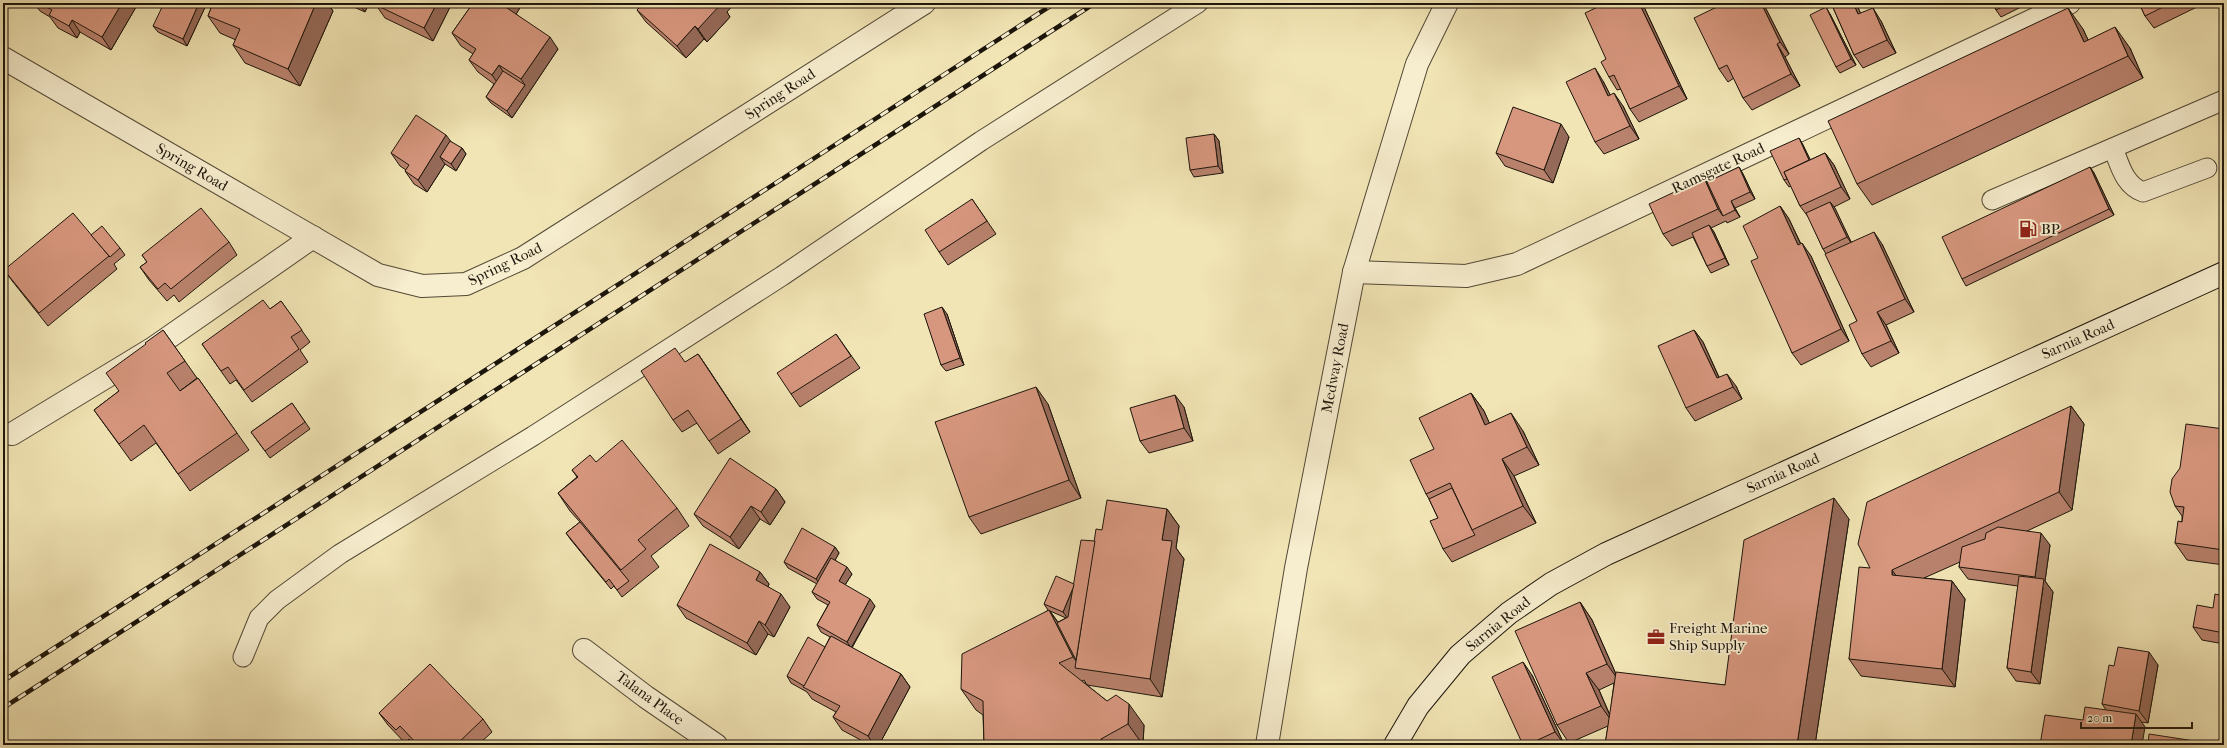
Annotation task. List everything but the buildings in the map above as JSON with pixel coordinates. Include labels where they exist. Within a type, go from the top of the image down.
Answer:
[{"type":"street","name":"Spring Road","points":[[3,58],[378,275],[422,286],[466,284],[523,258],[924,3]]},
{"type":"street","name":"Medway Road","points":[[1267,745],[1296,568],[1354,272],[1417,64],[1448,3]]},
{"type":"street","name":"Ramsgate Road","points":[[1354,272],[1466,276],[1517,264],[2069,3]]},
{"type":"street","points":[[12,434],[152,349],[313,237]]},
{"type":"street","name":"Sarnia Road","points":[[1395,745],[1418,706],[1460,655],[1508,613],[1551,584],[1606,554],[2224,273]]},
{"type":"street","name":"Talana Place","points":[[584,650],[646,697],[716,745]]},
{"type":"lane","points":[[243,657],[259,618],[277,600],[340,554],[533,436],[769,285],[981,141],[1198,3]]},
{"type":"lane","points":[[1992,200],[2224,100]]},
{"type":"lane","points":[[2113,148],[2126,179],[2134,189],[2143,192],[2207,168]]},
{"type":"railway","points":[[3,681],[1055,3]]},
{"type":"railway","points":[[3,708],[1095,3]]},
{"type":"place","name":"BP","points":[[2028,229]]},
{"type":"place","name":"Freight Marine Ship Supply","points":[[1656,637]]}]
